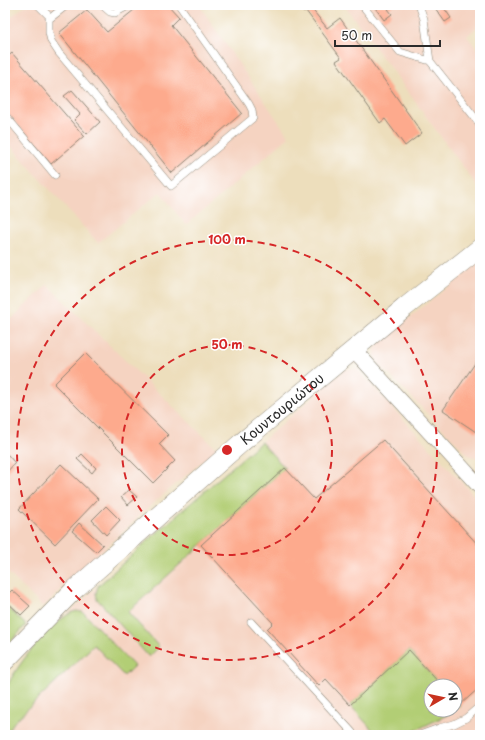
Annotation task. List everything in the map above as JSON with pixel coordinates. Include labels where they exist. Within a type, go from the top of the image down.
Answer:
[{"type":"street","name":"Κουντουριώτου","points":[[5,661],[74,590],[241,443],[480,248]]},
{"type":"street","points":[[354,350],[480,487]]},
{"type":"lane","points":[[38,5],[50,17],[49,33],[51,41],[59,53],[171,186],[253,118],[252,110],[249,104],[179,5]]},
{"type":"lane","points":[[50,17],[67,5]]},
{"type":"lane","points":[[102,5],[110,12],[115,13],[130,5]]},
{"type":"lane","points":[[362,5],[400,52],[430,61]]},
{"type":"lane","points":[[419,5],[424,19],[430,61],[480,124]]},
{"type":"lane","points":[[5,115],[55,175]]},
{"type":"lane","points":[[251,622],[352,732]]},
{"type":"lane","points":[[420,735],[454,724],[466,718],[480,706]]},
{"type":"shaded area","points":[[26,5],[199,5],[289,137],[186,225],[160,192],[98,243],[5,140],[5,21]]},
{"type":"shaded area","points":[[344,5],[480,5],[480,24],[467,36],[480,53],[480,190]]},
{"type":"shaded area","points":[[480,261],[480,458],[469,456],[377,362],[375,348],[383,339]]},
{"type":"shaded area","points":[[47,285],[217,449],[149,507],[43,607],[5,570],[5,325]]},
{"type":"shaded area","points":[[345,369],[357,369],[480,502],[480,735],[5,735],[5,692],[13,675],[41,638],[145,543]]},
{"type":"green space","points":[[261,442],[285,468],[128,612],[159,647],[149,657],[97,599],[96,593],[98,586]]},
{"type":"green space","points":[[5,605],[26,625],[5,648]]},
{"type":"green space","points":[[76,611],[83,612],[134,666],[124,676],[94,645],[14,722],[8,732],[8,735],[5,735],[4,696],[9,683],[25,658],[46,633],[67,615]]},
{"type":"green space","points":[[409,650],[435,678],[423,678],[423,718],[441,718],[406,735],[377,735],[350,705]]},
{"type":"building","points":[[140,5],[168,5],[179,17],[171,25],[242,113],[172,173],[59,33],[87,10],[107,32]]},
{"type":"building","points":[[298,5],[315,5],[311,8],[327,28],[340,18],[422,133],[405,146],[385,119],[380,123],[336,61],[341,58],[306,11],[304,13]]},
{"type":"building","points":[[373,5],[394,5],[388,9],[392,14],[384,20]]},
{"type":"building","points":[[442,5],[451,18],[445,22],[435,8]]},
{"type":"building","points":[[12,53],[84,136],[51,164],[5,110],[5,59]]},
{"type":"building","points":[[72,90],[100,122],[87,134],[74,120],[80,114],[64,96]]},
{"type":"building","points":[[85,353],[168,435],[159,444],[175,461],[153,483],[54,384]]},
{"type":"building","points":[[480,356],[480,426],[476,432],[443,410]]},
{"type":"building","points":[[383,440],[480,547],[480,561],[477,564],[480,568],[480,687],[463,702],[463,678],[435,678],[409,650],[350,705],[326,679],[319,686],[267,629],[273,623],[201,545],[285,468],[314,499]]},
{"type":"building","points":[[7,454],[15,463],[5,474],[5,456]]},
{"type":"building","points":[[82,454],[96,468],[92,473],[77,459]]},
{"type":"building","points":[[61,464],[98,499],[55,544],[19,509]]},
{"type":"building","points":[[129,490],[137,497],[128,505],[121,497]]},
{"type":"building","points":[[106,506],[120,520],[106,535],[92,520]]},
{"type":"building","points":[[79,523],[103,545],[96,552],[72,531]]},
{"type":"building","points":[[12,590],[30,606],[21,615],[5,600],[5,597]]}]
